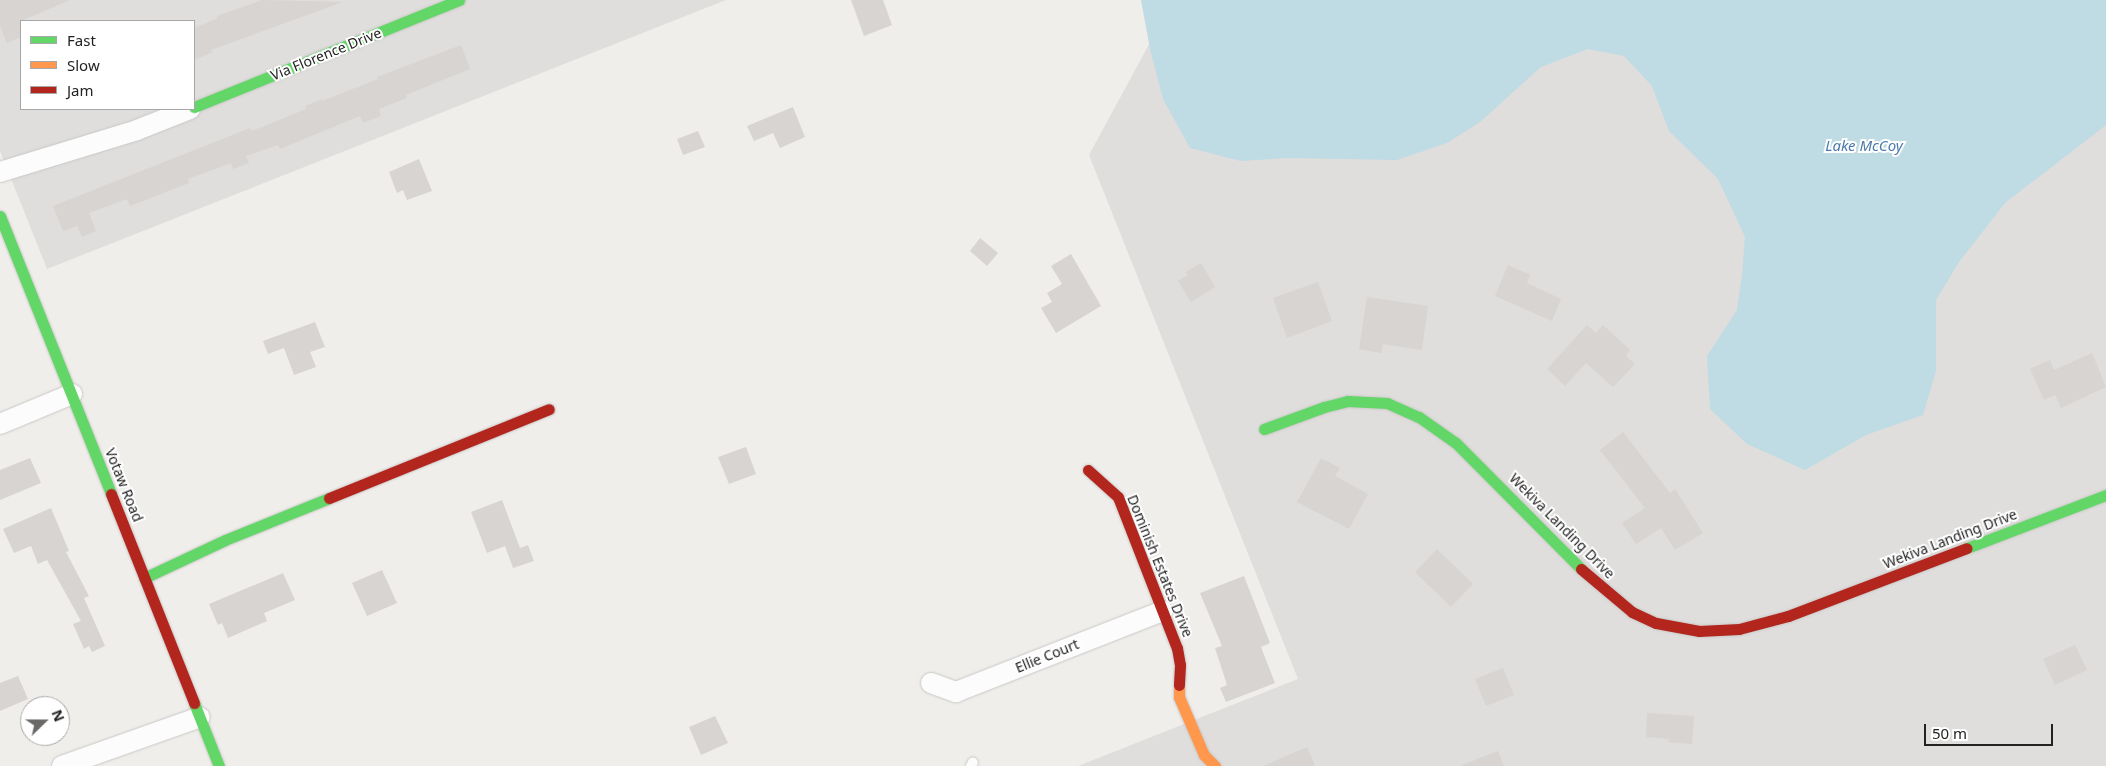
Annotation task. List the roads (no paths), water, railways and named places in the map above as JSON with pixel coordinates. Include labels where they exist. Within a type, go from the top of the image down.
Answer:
[{"type":"street","name":"Via Florence Drive","points":[[195,107],[459,0]]},
{"type":"street","points":[[0,172],[137,130],[187,110]]},
{"type":"street","name":"Votaw Road","points":[[0,216],[219,766]]},
{"type":"street","points":[[0,424],[72,394]]},
{"type":"street","name":"Wekiva Landing Drive","points":[[1264,429],[1324,407],[1348,401],[1387,403],[1419,417],[1456,443],[1496,481],[1578,567],[1632,612],[1656,623],[1699,631],[1739,629],[1788,616],[2106,496]]},
{"type":"street","points":[[144,578],[225,540],[549,409]]},
{"type":"street","name":"Dominish Estates Drive","points":[[1088,470],[1118,497],[1177,648],[1180,665],[1179,697],[1204,755],[1215,766]]},
{"type":"street","name":"Ellie Court","points":[[931,683],[956,692],[1163,611]]},
{"type":"street","points":[[62,766],[200,717]]},
{"type":"water","name":"Lake McCoy","points":[[1141,0],[2106,0],[2106,125],[2005,203],[1959,262],[1936,300],[1936,371],[1923,415],[1866,435],[1805,470],[1747,444],[1710,409],[1707,356],[1737,310],[1745,237],[1718,179],[1669,131],[1652,86],[1624,56],[1588,49],[1541,67],[1480,122],[1447,143],[1397,160],[1287,158],[1241,161],[1190,148],[1163,99],[1150,49]]}]
